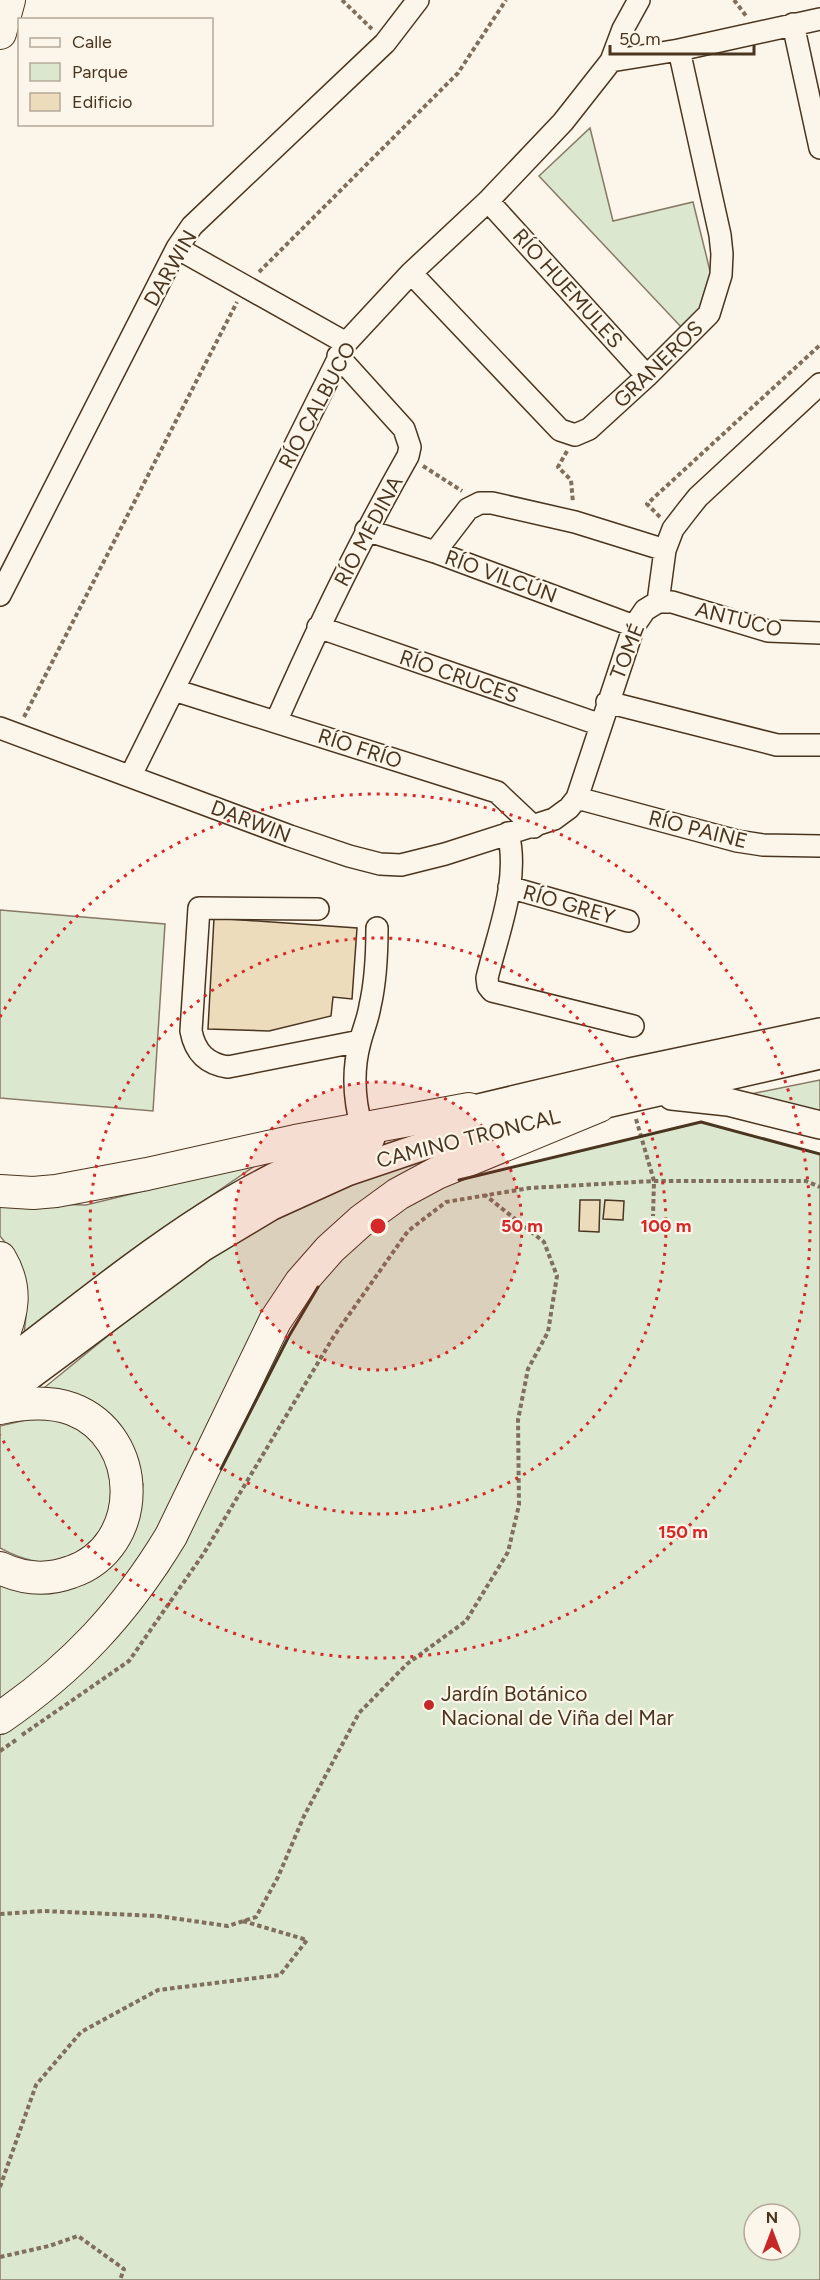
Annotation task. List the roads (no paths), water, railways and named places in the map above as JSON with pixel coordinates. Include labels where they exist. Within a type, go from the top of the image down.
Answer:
[{"type":"highway","points":[[0,33],[9,0]]},
{"type":"highway","points":[[0,1718],[33,1695],[85,1650],[109,1625],[142,1582],[171,1536],[275,1321],[301,1282],[330,1249],[361,1221],[398,1194],[437,1173],[598,1106]]},
{"type":"highway","points":[[0,1191],[33,1193],[56,1191],[147,1174],[295,1141],[469,1109]]},
{"type":"highway","points":[[0,1258],[11,1282],[13,1297],[10,1318],[0,1344]]},
{"type":"highway","points":[[0,1408],[23,1404],[58,1405],[87,1417],[110,1437],[118,1451],[124,1465],[128,1496],[121,1526],[113,1539],[103,1552],[78,1570],[48,1578],[32,1578],[16,1575],[0,1568]]},
{"type":"main road","points":[[657,1066],[820,1016]]},
{"type":"main road","name":"CAMINO TRONCAL","points":[[0,1368],[187,1227],[243,1193],[291,1168],[350,1144],[469,1109],[820,1032]]},
{"type":"main road","name":"CAMINO TRONCAL","points":[[0,1398],[202,1248],[237,1226],[309,1188],[377,1161],[426,1145],[820,1055]]},
{"type":"main road","points":[[638,1096],[728,1102],[820,1125]]},
{"type":"street","name":"DARWIN","points":[[0,595],[177,248],[192,226],[385,43],[418,0]]},
{"type":"street","name":"RÍO CALBUCO","points":[[131,775],[342,350],[411,273],[488,201],[563,122],[611,61],[623,29],[639,0]]},
{"type":"street","points":[[611,61],[679,50],[820,19]]},
{"type":"street","points":[[793,24],[820,148]]},
{"type":"street","name":"GRANEROS","points":[[411,273],[560,430],[575,435],[589,429],[647,376],[709,314],[720,275],[722,254],[720,235],[679,50]]},
{"type":"street","name":"RÍO HUEMULES","points":[[488,201],[647,376]]},
{"type":"street","name":"RÍO MEDINA","points":[[177,248],[245,286],[342,350],[404,429],[410,447],[408,456],[366,530],[318,627],[276,722]]},
{"type":"street","name":"TOMÉ","points":[[577,798],[634,626],[645,610],[658,602],[665,549],[673,529],[698,497],[820,384]]},
{"type":"street","points":[[435,552],[468,509],[480,503],[492,502],[575,522],[665,549]]},
{"type":"street","name":"RÍO VILCÚN","points":[[366,530],[435,552],[634,626]]},
{"type":"street","name":"ANTUCO","points":[[658,602],[672,602],[768,631],[820,633]]},
{"type":"street","name":"RÍO CRUCES","points":[[318,627],[601,725]]},
{"type":"street","name":"RÍO FRÍO","points":[[174,690],[497,792],[534,827]]},
{"type":"street","points":[[608,702],[777,746],[820,745]]},
{"type":"street","name":"DARWIN","points":[[8,731],[290,836],[380,864],[401,865],[445,854],[508,833]]},
{"type":"street","points":[[577,798],[569,808],[534,827],[508,833],[512,850],[509,887],[487,978],[488,986],[492,991],[633,1026]]},
{"type":"street","name":"RÍO PAINE","points":[[577,798],[738,841],[763,845],[820,846]]},
{"type":"street","name":"RÍO GREY","points":[[509,887],[628,921]]},
{"type":"street","points":[[318,909],[199,909],[191,1031],[193,1041],[197,1049],[210,1062],[228,1067],[360,1041]]},
{"type":"street","points":[[362,1129],[355,1095],[355,1078],[360,1041],[374,990],[377,928]]},
{"type":"place","name":"Jardín Botánico Nacional de Viña del Mar","points":[[429,1705]]}]
